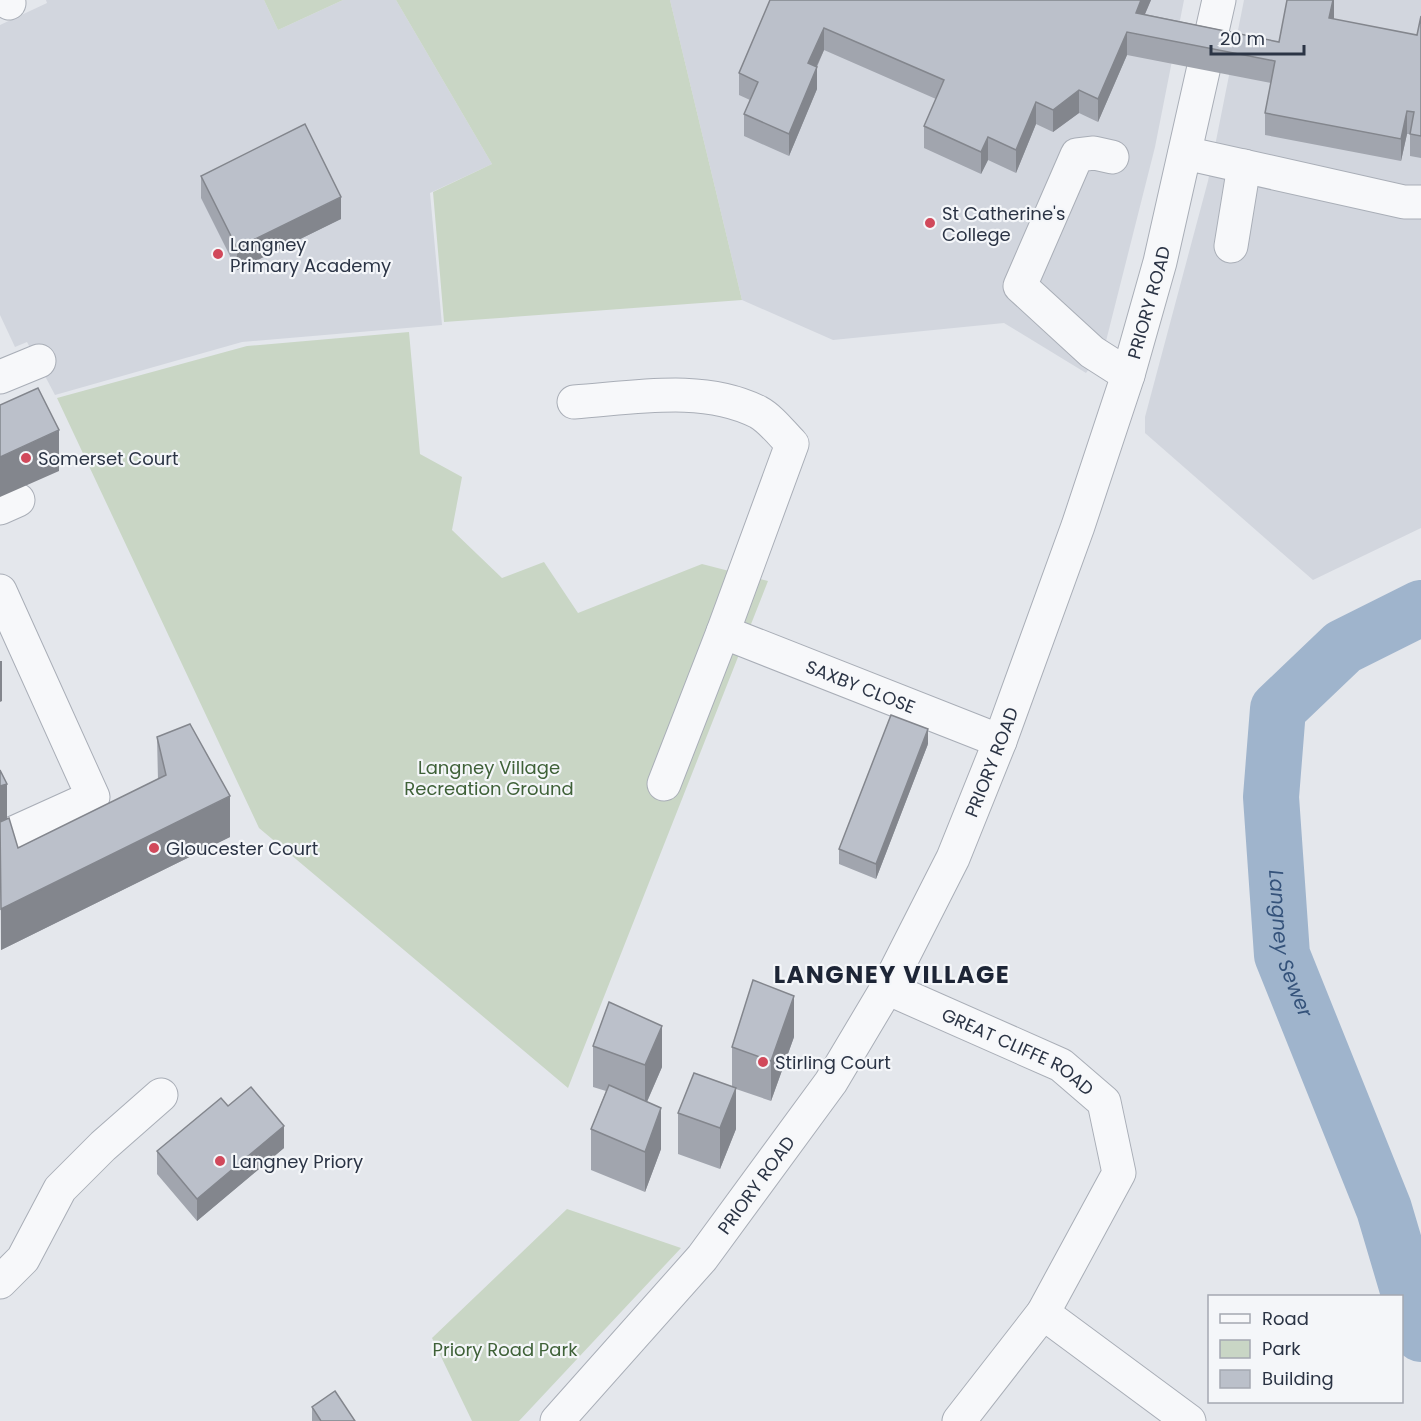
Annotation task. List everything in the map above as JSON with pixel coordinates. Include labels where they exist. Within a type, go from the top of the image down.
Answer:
[{"type":"street","name":"PRIORY ROAD","points":[[557,1421],[702,1258],[831,1082],[887,988],[952,858],[1000,741],[1078,526],[1128,375],[1160,262],[1219,0]]},
{"type":"street","points":[[1112,157],[1094,153],[1077,155],[1020,286],[1092,352],[1128,375]]},
{"type":"street","points":[[1185,153],[1404,202],[1421,202]]},
{"type":"street","points":[[1231,246],[1244,166]]},
{"type":"street","points":[[0,377],[39,361]]},
{"type":"street","points":[[574,402],[669,395],[719,399],[759,413],[792,444],[723,632],[664,783]]},
{"type":"street","points":[[0,591],[93,797],[0,839]]},
{"type":"street","name":"SAXBY CLOSE","points":[[723,632],[1000,741]]},
{"type":"street","name":"GREAT CLIFFE ROAD","points":[[887,988],[1061,1065],[1104,1102],[1119,1173],[1043,1313],[959,1421]]},
{"type":"street","points":[[0,1282],[23,1259],[60,1189],[103,1146],[161,1095]]},
{"type":"street","points":[[1043,1313],[1189,1421]]},
{"type":"shaded area","name":"Langney Primary Academy","points":[[46,0],[264,0],[278,30],[343,0],[396,0],[492,164],[430,193],[442,325],[242,342],[55,395],[27,342],[15,347],[0,315],[0,25],[47,3]]},
{"type":"shaded area","name":"St Catherine's College","points":[[670,0],[1184,0],[1155,147],[1104,349],[1086,373],[1004,323],[833,340],[742,300]]},
{"type":"shaded area","points":[[1244,0],[1421,0],[1421,528],[1313,580],[1145,433],[1145,417],[1208,181]]},
{"type":"green space","points":[[264,0],[343,0],[278,30]]},
{"type":"green space","points":[[396,0],[670,0],[742,300],[444,322],[433,192],[492,164]]},
{"type":"green space","name":"Langney Village Recreation Ground","points":[[409,332],[420,454],[462,477],[452,530],[502,578],[544,562],[578,613],[702,564],[768,581],[568,1088],[259,828],[57,398],[247,346]]},
{"type":"green space","name":"Priory Road Park","points":[[567,1209],[681,1248],[519,1421],[472,1421],[432,1338]]},
{"type":"building","points":[[770,0],[1141,0],[1136,13],[1279,42],[1287,0],[1333,0],[1329,18],[1417,35],[1421,16],[1421,136],[1410,134],[1414,112],[1407,111],[1401,139],[1265,113],[1275,61],[1127,32],[1098,99],[1079,90],[1053,110],[1036,102],[1016,150],[988,137],[981,152],[924,126],[944,80],[824,28],[808,63],[817,67],[789,134],[744,114],[758,82],[739,73]]},
{"type":"building","points":[[305,124],[341,197],[237,248],[201,176]]},
{"type":"building","points":[[38,388],[59,430],[0,457],[0,405]]},
{"type":"building","points":[[891,715],[928,729],[876,864],[839,849]]},
{"type":"building","points":[[190,724],[230,796],[1,909],[0,822],[9,818],[18,848],[166,775],[157,737]]},
{"type":"building","points":[[0,770],[7,784],[0,786]]},
{"type":"building","points":[[753,980],[794,996],[771,1061],[732,1047]]},
{"type":"building","points":[[609,1002],[662,1026],[645,1065],[593,1046]]},
{"type":"building","points":[[694,1073],[736,1088],[720,1128],[678,1113]]},
{"type":"building","points":[[609,1085],[661,1108],[645,1152],[591,1129]]},
{"type":"building","name":"Langney Priory","points":[[251,1087],[284,1126],[197,1199],[157,1151],[221,1098],[228,1106]]},
{"type":"building","points":[[335,1391],[355,1421],[321,1421],[312,1407]]},
{"type":"waterway","name":"Langney Sewer","points":[[1421,608],[1343,647],[1278,709],[1271,797],[1282,955],[1384,1209],[1421,1334]]},
{"type":"place","name":"St Catherine's College","points":[[930,223]]},
{"type":"place","name":"Langney Primary Academy","points":[[218,254]]},
{"type":"place","name":"Somerset Court","points":[[26,458]]},
{"type":"place","name":"Gloucester Court","points":[[154,848]]},
{"type":"place","name":"Stirling Court","points":[[763,1062]]},
{"type":"place","name":"Langney Priory","points":[[220,1161]]},
{"type":"district","name":"LANGNEY VILLAGE","points":[[892,974]]}]
